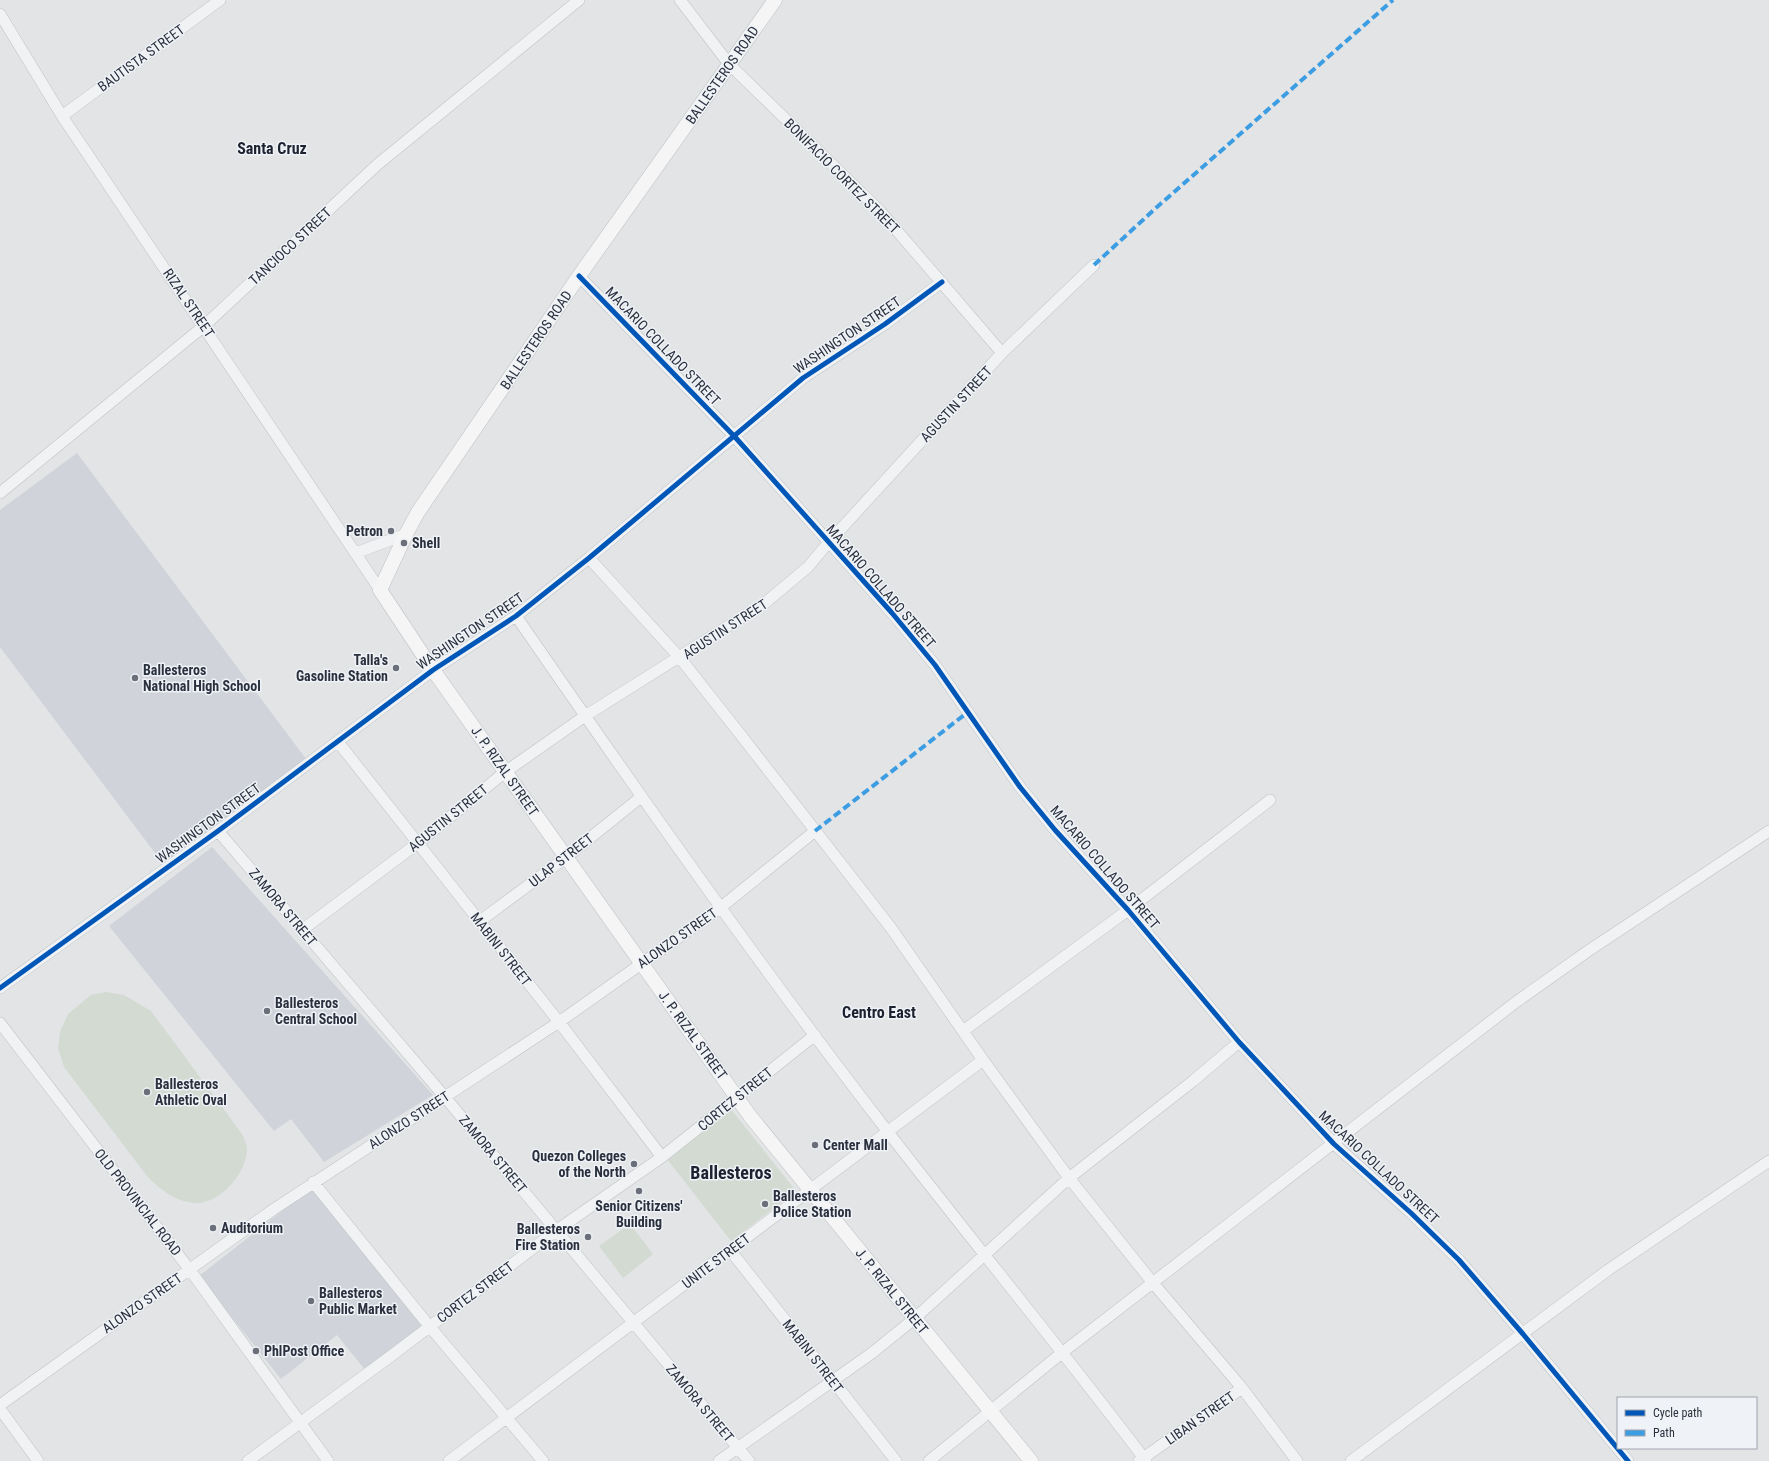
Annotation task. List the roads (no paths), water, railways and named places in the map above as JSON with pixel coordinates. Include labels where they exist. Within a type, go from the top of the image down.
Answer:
[{"type":"main road","name":"BALLESTEROS ROAD","points":[[380,590],[418,512],[579,276],[775,0]]},
{"type":"main road","name":"J. P. RIZAL STREET","points":[[380,590],[433,670],[737,1097],[810,1191],[1031,1461]]},
{"type":"street","name":"BAUTISTA STREET","points":[[62,116],[220,0]]},
{"type":"street","name":"TANCIOCO STREET","points":[[0,493],[204,326],[378,164],[579,0]]},
{"type":"street","name":"BONIFACIO CORTEZ STREET","points":[[680,0],[729,64],[880,211],[1002,353]]},
{"type":"street","name":"RIZAL STREET","points":[[0,14],[62,116],[380,590]]},
{"type":"street","name":"AGUSTIN STREET","points":[[302,930],[418,843],[505,772],[585,716],[680,658],[765,603],[808,567],[828,542],[1002,353],[1094,265]]},
{"type":"street","name":"MACARIO COLLADO STREET","points":[[579,276],[734,437],[911,635],[964,706],[1020,787],[1055,830],[1128,910],[1239,1042],[1334,1144],[1411,1213],[1448,1249],[1523,1334],[1621,1459]]},
{"type":"street","name":"WASHINGTON STREET","points":[[0,988],[218,831],[433,670],[516,616],[589,558],[803,378],[885,324],[942,282]]},
{"type":"street","points":[[356,553],[406,534]]},
{"type":"street","points":[[589,558],[680,658],[815,830],[891,928],[983,1060],[1069,1178],[1153,1283],[1242,1388],[1297,1461]]},
{"type":"street","points":[[516,616],[720,908],[888,1132],[1063,1352],[1143,1460]]},
{"type":"street","name":"MABINI STREET","points":[[338,742],[559,1022],[662,1157]]},
{"type":"street","name":"ULAP STREET","points":[[480,921],[566,858],[641,797]]},
{"type":"street","points":[[963,1031],[1128,910],[1270,800]]},
{"type":"street","name":"ALONZO STREET","points":[[0,1405],[313,1182],[559,1022],[720,908],[815,830]]},
{"type":"street","name":"ZAMORA STREET","points":[[218,831],[557,1230],[749,1461]]},
{"type":"street","points":[[929,1461],[1063,1352],[1516,1002],[1588,951],[1769,831]]},
{"type":"street","name":"OLD PROVINCIAL ROAD","points":[[0,1023],[190,1270],[328,1461]]},
{"type":"street","name":"CORTEZ STREET","points":[[248,1461],[430,1327],[557,1230],[662,1157],[815,1035]]},
{"type":"street","points":[[719,1461],[872,1353],[914,1319],[1069,1178],[1193,1082],[1239,1042]]},
{"type":"street","name":"UNITE STREET","points":[[449,1461],[983,1060]]},
{"type":"street","points":[[1351,1461],[1608,1270],[1769,1161]]},
{"type":"street","points":[[313,1182],[430,1327],[542,1461]]},
{"type":"street","name":"MABINI STREET","points":[[730,1250],[896,1461]]},
{"type":"street","name":"LIBAN STREET","points":[[1143,1460],[1242,1388]]},
{"type":"street","points":[[0,1409],[38,1461]]},
{"type":"place","name":"Petron","points":[[391,531]]},
{"type":"place","name":"Shell","points":[[404,543]]},
{"type":"place","name":"Talla's Gasoline Station","points":[[396,668]]},
{"type":"place","name":"Ballesteros National High School","points":[[135,678]]},
{"type":"place","name":"Ballesteros Central School","points":[[267,1011]]},
{"type":"place","name":"Ballesteros Athletic Oval","points":[[147,1092]]},
{"type":"place","name":"Center Mall","points":[[815,1145]]},
{"type":"place","name":"Quezon Colleges of the North","points":[[634,1164]]},
{"type":"place","name":"Senior Citizens' Building","points":[[639,1191]]},
{"type":"place","name":"Ballesteros Police Station","points":[[765,1204]]},
{"type":"place","name":"Auditorium","points":[[213,1228]]},
{"type":"place","name":"Ballesteros Fire Station","points":[[588,1237]]},
{"type":"place","name":"Ballesteros Public Market","points":[[311,1301]]},
{"type":"place","name":"PhlPost Office","points":[[256,1351]]},
{"type":"district","name":"Santa Cruz","points":[[272,148]]},
{"type":"district","name":"Centro East","points":[[879,1012]]},
{"type":"district","name":"Ballesteros","points":[[731,1172]]}]
